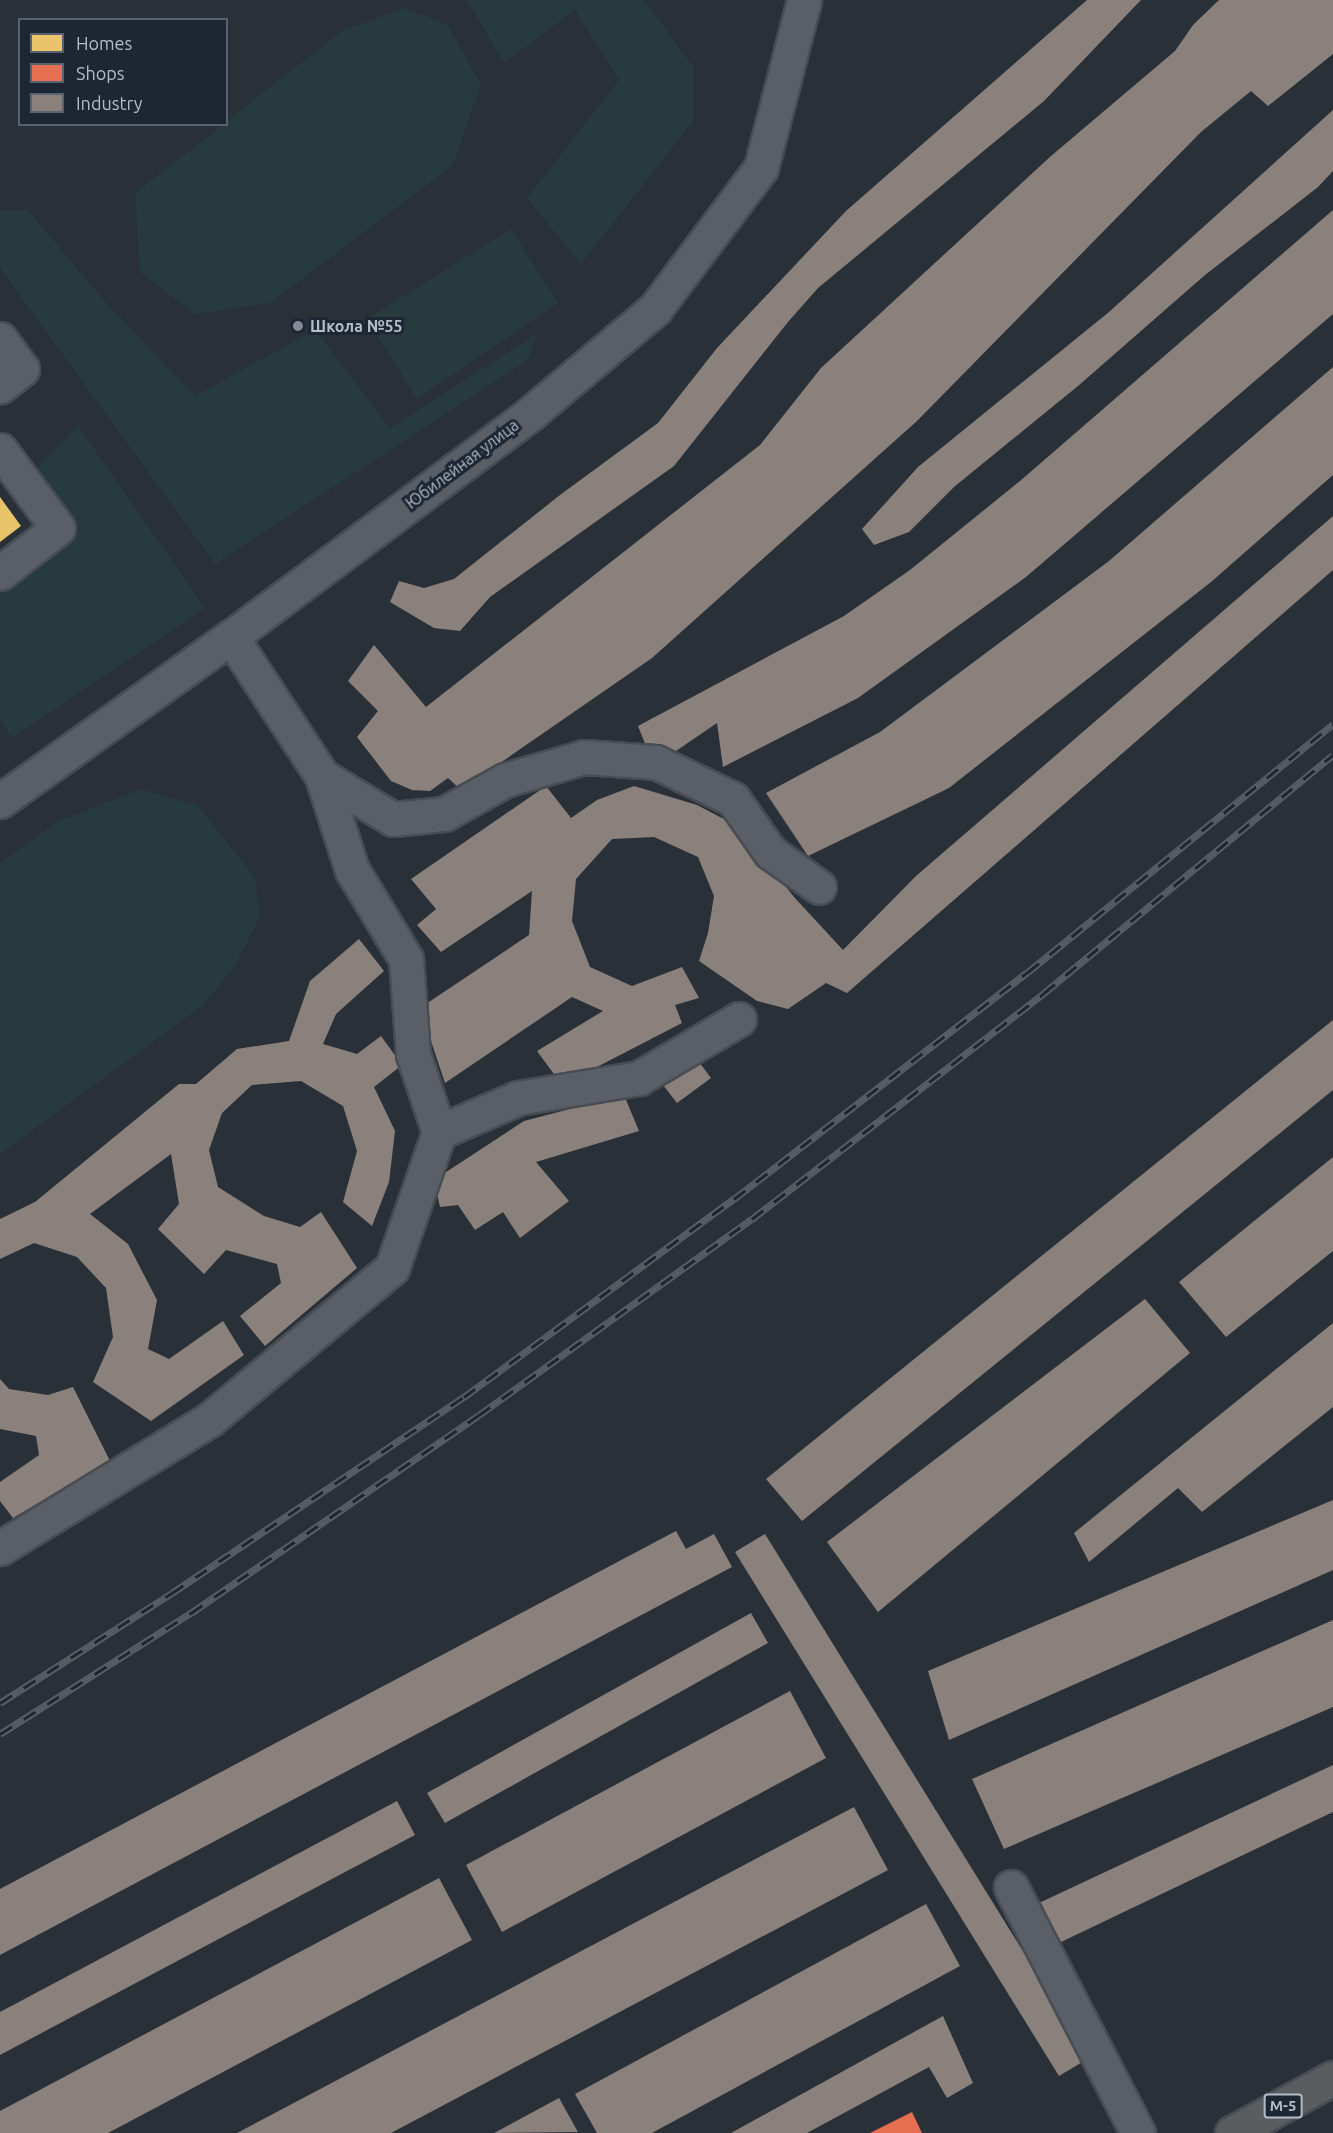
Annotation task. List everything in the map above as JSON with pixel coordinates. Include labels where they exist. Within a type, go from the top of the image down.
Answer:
[{"type":"highway","name":"М-5","points":[[1232,2133],[1333,2078]]},
{"type":"street","name":"Юбилейная улица","points":[[4,789],[231,638],[531,413],[655,309],[761,168],[792,8]]},
{"type":"street","points":[[0,339],[22,369],[0,386]]},
{"type":"street","points":[[0,450],[58,528],[0,573]]},
{"type":"street","points":[[0,1548],[209,1420],[392,1268],[439,1132],[413,1053],[406,959],[352,870],[321,776],[231,638]]},
{"type":"street","points":[[321,776],[393,819],[444,814],[505,780],[584,756],[656,762],[733,799],[770,852],[819,888]]},
{"type":"street","points":[[439,1132],[518,1098],[639,1078],[739,1019]]},
{"type":"street","points":[[1011,1887],[1138,2133]]},
{"type":"green space","points":[[467,0],[644,0],[694,68],[694,120],[581,264],[527,198],[619,80],[575,10],[504,63]]},
{"type":"green space","points":[[404,8],[448,25],[481,85],[452,166],[270,303],[195,314],[140,272],[135,193],[222,126],[228,126],[228,120],[342,31]]},
{"type":"green space","points":[[28,210],[99,295],[195,396],[315,330],[390,428],[538,333],[528,360],[215,564],[0,268],[0,211]]},
{"type":"green space","points":[[511,229],[558,303],[417,399],[367,319]]},
{"type":"green space","points":[[78,426],[205,608],[12,738],[0,719],[0,592],[75,540],[37,468]]},
{"type":"green space","points":[[141,789],[198,806],[255,877],[259,919],[234,968],[202,1006],[0,1154],[0,863],[59,821]]},
{"type":"building: Homes","points":[[0,497],[21,526],[0,542]]},
{"type":"building: Shops","points":[[912,2112],[922,2133],[870,2133]]},
{"type":"building: Industry","points":[[1087,0],[1141,0],[1044,101],[818,288],[788,322],[674,466],[490,597],[460,631],[434,628],[390,602],[399,581],[424,588],[454,579],[560,495],[658,423],[717,348],[846,211]]},
{"type":"building: Industry","points":[[1219,0],[1333,0],[1333,54],[1268,106],[1251,91],[1201,132],[917,421],[652,658],[461,790],[448,778],[430,791],[412,790],[391,781],[357,737],[378,711],[348,681],[374,645],[426,707],[760,445],[821,368],[1051,156],[1175,51],[1193,25]]},
{"type":"building: Industry","points":[[1333,110],[1333,171],[1318,187],[1205,275],[1078,386],[954,487],[909,532],[874,545],[862,529],[918,467],[1109,312]]},
{"type":"building: Industry","points":[[1333,210],[1333,314],[1026,577],[858,698],[723,767],[717,723],[676,751],[646,746],[638,726],[844,616],[910,570],[1020,481]]},
{"type":"building: Industry","points":[[1333,367],[1333,475],[1211,582],[949,788],[808,856],[766,793],[880,732],[1109,561]]},
{"type":"building: Industry","points":[[1333,516],[1333,570],[847,993],[826,983],[788,1009],[757,1001],[699,961],[708,933],[714,896],[698,857],[654,837],[612,839],[576,879],[572,921],[590,967],[632,986],[682,967],[699,998],[675,1005],[682,1023],[562,1085],[537,1051],[603,1011],[572,997],[445,1083],[420,1008],[529,935],[532,891],[441,952],[417,925],[436,909],[411,879],[546,786],[571,818],[597,800],[634,786],[697,805],[739,827],[794,897],[843,950],[916,876]]},
{"type":"building: Industry","points":[[359,939],[384,971],[336,1014],[323,1044],[357,1054],[381,1036],[402,1065],[374,1087],[395,1131],[389,1182],[372,1226],[343,1202],[357,1151],[343,1106],[301,1081],[252,1085],[222,1113],[209,1150],[218,1187],[264,1216],[300,1227],[321,1212],[357,1268],[265,1346],[240,1316],[281,1283],[277,1264],[226,1250],[204,1274],[158,1229],[179,1204],[171,1154],[90,1214],[128,1244],[157,1300],[148,1349],[169,1359],[223,1321],[244,1355],[151,1421],[93,1382],[113,1337],[106,1288],[77,1257],[34,1243],[0,1259],[0,1219],[35,1202],[179,1084],[196,1084],[237,1049],[289,1041],[310,981]]},
{"type":"building: Industry","points":[[1333,1020],[1333,1090],[802,1521],[766,1479]]},
{"type":"building: Industry","points":[[699,1062],[711,1078],[677,1103],[663,1085]]},
{"type":"building: Industry","points":[[624,1095],[639,1131],[536,1162],[569,1201],[520,1238],[503,1212],[475,1230],[458,1205],[440,1207],[434,1180],[524,1121]]},
{"type":"building: Industry","points":[[1333,1157],[1333,1251],[1226,1337],[1179,1282]]},
{"type":"building: Industry","points":[[1145,1299],[1190,1353],[878,1612],[827,1542]]},
{"type":"building: Industry","points":[[1333,1323],[1333,1407],[1202,1512],[1178,1488],[1089,1562],[1074,1533]]},
{"type":"building: Industry","points":[[0,1379],[9,1389],[48,1395],[73,1387],[110,1461],[13,1518],[0,1501],[0,1482],[39,1455],[36,1436],[0,1429]]},
{"type":"building: Industry","points":[[1333,1500],[1333,1570],[949,1740],[928,1671]]},
{"type":"building: Industry","points":[[676,1531],[686,1549],[714,1534],[732,1567],[0,1955],[0,1889]]},
{"type":"building: Industry","points":[[765,1534],[1089,2058],[1059,2076],[735,1552]]},
{"type":"building: Industry","points":[[751,1613],[768,1643],[445,1823],[427,1793]]},
{"type":"building: Industry","points":[[1333,1620],[1333,1707],[1004,1849],[972,1779]]},
{"type":"building: Industry","points":[[790,1691],[826,1758],[502,1932],[466,1865]]},
{"type":"building: Industry","points":[[1333,1765],[1333,1812],[1061,1942],[1039,1903]]},
{"type":"building: Industry","points":[[397,1801],[415,1835],[0,2055],[0,2012]]},
{"type":"building: Industry","points":[[854,1807],[888,1870],[391,2133],[237,2133]]},
{"type":"building: Industry","points":[[439,1878],[472,1940],[108,2133],[0,2133],[0,2111]]},
{"type":"building: Industry","points":[[926,1904],[960,1966],[652,2133],[597,2133],[575,2094]]},
{"type":"building: Industry","points":[[943,2016],[973,2083],[947,2098],[929,2067],[807,2133],[731,2133]]},
{"type":"building: Industry","points":[[559,2098],[578,2132],[494,2133]]},
{"type":"railway","points":[[0,1703],[172,1593],[464,1397],[734,1199],[1028,972],[1333,724]]},
{"type":"railway","points":[[0,1734],[191,1613],[479,1415],[752,1219],[1044,993],[1333,755]]},
{"type":"place","name":"Школа №55","points":[[298,326]]}]
